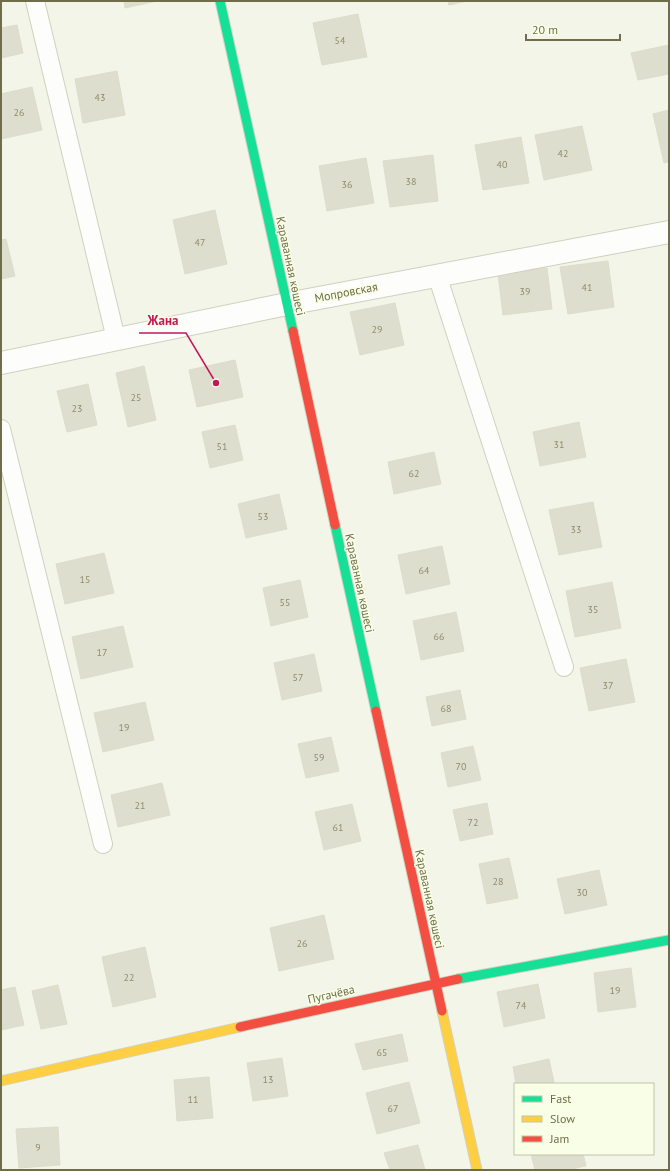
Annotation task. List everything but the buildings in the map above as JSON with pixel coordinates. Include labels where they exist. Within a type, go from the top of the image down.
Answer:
[{"type":"main road","name":"Караванная көшесі","points":[[220,1],[477,1170]]},
{"type":"main road","name":"Пугачёва","points":[[1,1081],[436,983],[669,940]]},
{"type":"street","name":"Мопровская","points":[[1,363],[287,304],[669,232]]},
{"type":"lane","points":[[35,1],[116,339]]},
{"type":"lane","points":[[437,275],[564,666]]},
{"type":"lane","points":[[1,429],[103,844]]},
{"type":"traffic: fast","points":[[220,1],[293,331]]},
{"type":"traffic: fast","points":[[335,525],[376,711]]},
{"type":"traffic: fast","points":[[458,979],[669,940]]},
{"type":"traffic: slow","points":[[442,1011],[477,1170]]},
{"type":"traffic: slow","points":[[1,1081],[240,1027]]},
{"type":"traffic: jam","points":[[293,331],[335,525]]},
{"type":"traffic: jam","points":[[376,711],[442,1011]]},
{"type":"traffic: jam","points":[[240,1027],[458,979]]},
{"type":"place","name":"Жана","points":[[216,383]]}]
